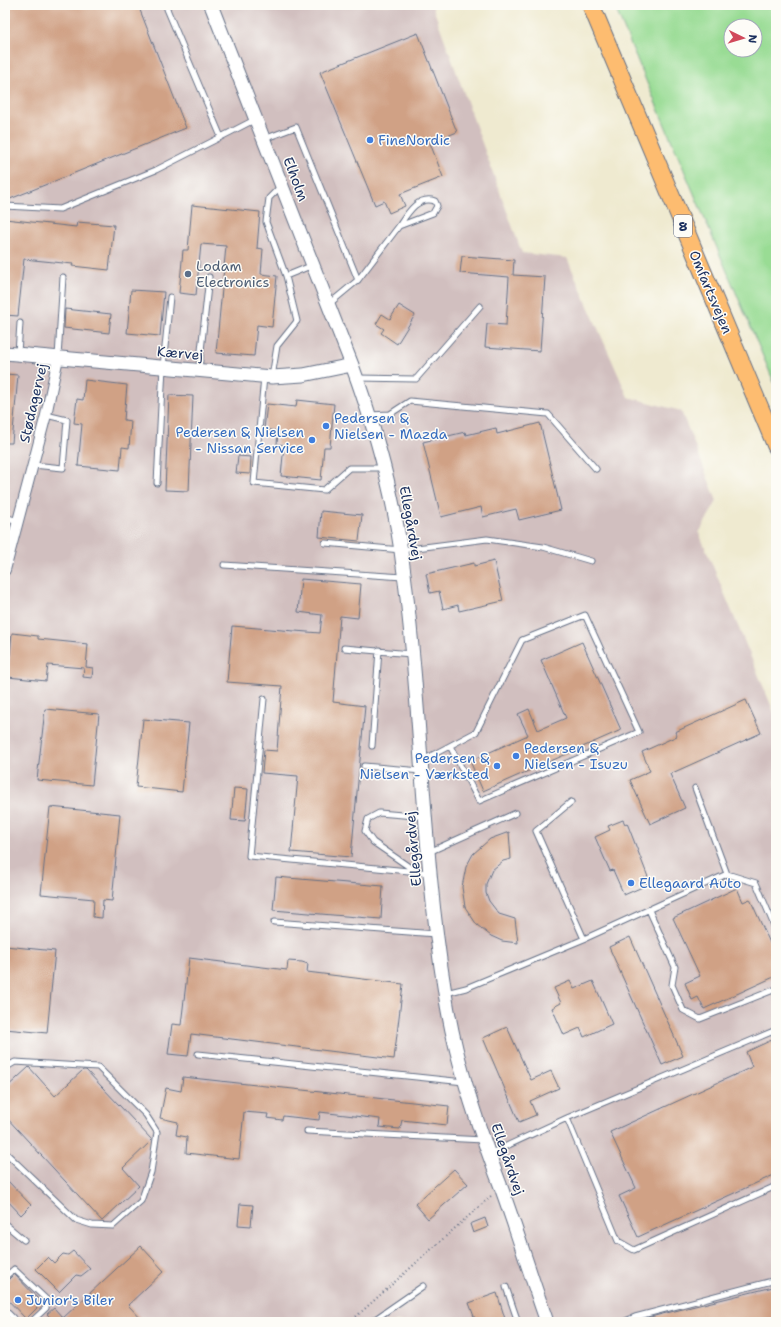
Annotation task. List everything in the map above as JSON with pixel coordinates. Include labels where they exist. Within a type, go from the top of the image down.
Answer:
[{"type":"highway","name":"Omfartsvejen","points":[[591,5],[776,446]]},
{"type":"street","name":"Elholm","points":[[211,5],[352,365]]},
{"type":"street","name":"Kærvej","points":[[12,354],[268,376],[303,376],[352,365]]},
{"type":"street","name":"Stødagervej","points":[[5,570],[8,547],[18,521],[33,465],[46,415],[58,358]]},
{"type":"street","name":"Ellegårdvej","points":[[352,365],[369,415],[384,468],[401,550],[412,654],[437,934],[445,993],[454,1040],[465,1082],[488,1155],[501,1187],[544,1321]]},
{"type":"lane","points":[[168,5],[167,9],[221,137]]},
{"type":"lane","points":[[5,206],[60,208],[156,170],[256,119]]},
{"type":"lane","points":[[264,140],[296,127],[358,280]]},
{"type":"lane","points":[[282,186],[269,198],[266,222],[286,276],[297,321],[277,346],[268,376],[254,483],[324,490],[348,468],[384,468]]},
{"type":"lane","points":[[329,305],[358,280],[411,209],[422,201],[430,199],[435,201],[437,206],[433,213],[399,226]]},
{"type":"lane","points":[[286,276],[313,265]]},
{"type":"lane","points":[[58,358],[63,277]]},
{"type":"lane","points":[[199,370],[209,277]]},
{"type":"lane","points":[[157,483],[163,367],[170,297]]},
{"type":"lane","points":[[357,378],[416,379],[480,306]]},
{"type":"lane","points":[[12,354],[20,323]]},
{"type":"lane","points":[[369,415],[390,414],[410,400],[548,414],[596,469]]},
{"type":"lane","points":[[33,465],[64,468],[67,420],[46,415]]},
{"type":"lane","points":[[5,517],[18,521]]},
{"type":"lane","points":[[325,543],[401,550],[488,539],[543,547],[591,561]]},
{"type":"lane","points":[[224,565],[404,578]]},
{"type":"lane","points":[[364,766],[422,766],[450,746],[476,732],[522,640],[585,615],[639,732],[479,801],[450,746]]},
{"type":"lane","points":[[344,648],[412,654]]},
{"type":"lane","points":[[372,746],[379,650]]},
{"type":"lane","points":[[264,699],[249,856],[431,873]]},
{"type":"lane","points":[[695,788],[727,874]]},
{"type":"lane","points":[[570,802],[536,831],[584,939]]},
{"type":"lane","points":[[416,871],[373,842],[365,831],[368,819],[379,813],[427,818]]},
{"type":"lane","points":[[430,852],[516,814]]},
{"type":"lane","points":[[445,993],[466,988],[584,939],[727,874],[756,883],[776,930]]},
{"type":"lane","points":[[649,910],[675,966],[672,985],[683,1010],[700,1020],[776,989]]},
{"type":"lane","points":[[274,922],[437,934]]},
{"type":"lane","points":[[488,1155],[567,1118],[776,1030]]},
{"type":"lane","points":[[198,1054],[465,1082]]},
{"type":"lane","points":[[5,1068],[15,1062],[98,1067],[146,1115],[157,1132],[151,1172],[141,1201],[113,1226],[92,1226],[76,1220],[5,1152]]},
{"type":"lane","points":[[567,1118],[618,1241],[634,1250],[776,1186]]},
{"type":"lane","points":[[307,1130],[484,1140]]},
{"type":"lane","points":[[5,1224],[24,1240]]},
{"type":"lane","points":[[5,1277],[14,1269],[47,1300],[46,1308],[31,1322]]},
{"type":"lane","points":[[623,1322],[776,1280]]},
{"type":"lane","points":[[371,1322],[424,1286]]},
{"type":"lane","points":[[506,1287],[518,1322]]},
{"type":"lane","points":[[5,1310],[17,1322]]},
{"type":"path","points":[[350,1322],[501,1187]]},
{"type":"shaded area","points":[[5,5],[432,5],[522,253],[567,258],[628,397],[681,411],[717,501],[699,533],[776,717],[776,1322],[5,1322]]},
{"type":"green space","points":[[614,5],[776,5],[776,387]]},
{"type":"building","points":[[5,5],[138,5],[186,128],[10,199],[5,186]]},
{"type":"building","points":[[418,33],[457,132],[430,143],[443,177],[400,194],[405,206],[389,213],[384,201],[375,205],[320,72]]},
{"type":"building","points":[[192,205],[260,212],[257,248],[263,249],[261,274],[277,276],[272,327],[257,325],[254,356],[216,353],[226,246],[201,244],[196,295],[179,293],[183,250],[188,250]]},
{"type":"building","points":[[5,219],[76,227],[77,222],[114,225],[109,270],[72,266],[73,264],[24,259],[18,316],[5,315]]},
{"type":"building","points":[[462,256],[514,260],[513,275],[545,277],[540,351],[485,347],[487,324],[506,325],[509,277],[460,273]]},
{"type":"building","points":[[131,290],[164,292],[160,336],[127,333]]},
{"type":"building","points":[[399,305],[415,315],[397,344],[381,333],[384,329],[376,324],[382,314],[390,319]]},
{"type":"building","points":[[65,309],[111,314],[109,333],[64,328]]},
{"type":"building","points":[[5,374],[18,375],[12,443],[5,443]]},
{"type":"building","points":[[85,380],[127,385],[124,420],[131,421],[129,448],[122,447],[120,470],[78,466],[82,424],[74,423],[77,399],[83,400]]},
{"type":"building","points":[[169,395],[193,396],[189,491],[165,490]]},
{"type":"building","points":[[297,400],[334,404],[330,447],[324,447],[321,480],[281,476],[284,445],[277,444],[278,431],[264,429],[267,404],[296,407]]},
{"type":"building","points":[[540,423],[561,510],[519,520],[516,509],[483,517],[481,507],[441,517],[423,442],[465,432],[466,435],[496,428],[497,434]]},
{"type":"building","points":[[238,456],[251,457],[250,474],[236,473]]},
{"type":"building","points":[[321,511],[362,515],[359,541],[319,537]]},
{"type":"building","points":[[494,561],[503,601],[459,611],[458,605],[443,609],[439,591],[430,593],[426,574],[474,563],[474,566]]},
{"type":"building","points":[[301,579],[361,584],[358,618],[340,616],[333,702],[365,706],[351,857],[291,852],[298,776],[262,773],[264,750],[277,751],[282,686],[227,682],[232,626],[320,633],[322,615],[298,612]]},
{"type":"building","points":[[12,633],[38,636],[38,639],[88,644],[86,667],[93,668],[92,678],[83,677],[84,668],[48,665],[46,681],[8,677]]},
{"type":"building","points":[[582,642],[621,730],[483,791],[470,761],[528,735],[518,714],[529,709],[538,730],[566,718],[541,660]]},
{"type":"building","points":[[746,700],[761,733],[670,774],[685,808],[650,824],[630,780],[650,771],[642,752],[677,736],[675,732]]},
{"type":"building","points":[[45,709],[99,714],[92,785],[37,780]]},
{"type":"building","points":[[143,719],[189,723],[182,792],[136,787]]},
{"type":"building","points":[[234,788],[248,789],[245,821],[231,820]]},
{"type":"building","points":[[50,807],[120,814],[112,901],[103,900],[102,918],[93,917],[94,899],[41,894]]},
{"type":"building","points":[[623,820],[625,824],[627,823],[648,877],[644,878],[647,885],[624,895],[613,870],[610,871],[595,837],[610,830],[608,826]]},
{"type":"building","points":[[509,832],[511,859],[503,861],[492,870],[486,884],[486,893],[489,901],[499,914],[515,919],[518,943],[502,941],[491,936],[477,925],[465,907],[462,887],[466,867],[473,854],[490,839]]},
{"type":"building","points":[[276,877],[383,886],[381,919],[273,910]]},
{"type":"building","points":[[737,888],[743,902],[750,899],[776,956],[776,976],[704,1009],[698,997],[692,1000],[685,983],[700,976],[673,918]]},
{"type":"building","points":[[630,937],[683,1056],[662,1065],[609,947]]},
{"type":"building","points":[[5,946],[55,951],[47,1033],[5,1029]]},
{"type":"building","points":[[189,958],[287,970],[288,961],[302,962],[308,964],[307,972],[403,984],[394,1059],[191,1034],[188,1056],[168,1054],[172,1024],[181,1025]]},
{"type":"building","points":[[570,981],[574,989],[593,981],[612,1024],[584,1037],[580,1028],[564,1035],[552,1008],[561,1003],[554,988]]},
{"type":"building","points":[[507,1027],[531,1080],[551,1071],[559,1088],[530,1101],[536,1115],[519,1122],[483,1038]]},
{"type":"building","points":[[776,1038],[776,1174],[638,1237],[619,1196],[636,1188],[610,1132],[752,1067],[746,1052]]},
{"type":"building","points":[[29,1067],[55,1096],[83,1070],[86,1070],[152,1140],[123,1168],[139,1186],[102,1221],[5,1116],[5,1089]]},
{"type":"building","points":[[183,1077],[449,1106],[447,1125],[402,1120],[400,1129],[379,1127],[380,1119],[320,1112],[319,1120],[283,1116],[282,1120],[267,1118],[268,1114],[244,1112],[239,1159],[186,1153],[187,1137],[176,1135],[178,1122],[160,1118],[166,1088],[181,1091]]},
{"type":"building","points":[[454,1169],[468,1184],[428,1219],[415,1204]]},
{"type":"building","points":[[5,1178],[31,1205],[21,1215],[5,1198]]},
{"type":"building","points":[[240,1204],[253,1205],[251,1226],[238,1225]]},
{"type":"building","points":[[485,1218],[488,1227],[473,1233],[470,1224]]},
{"type":"building","points":[[141,1246],[164,1271],[128,1305],[144,1322],[55,1322],[47,1314],[54,1308],[63,1318]]},
{"type":"building","points":[[73,1251],[90,1269],[81,1276],[76,1275],[59,1292],[36,1269],[48,1257],[54,1263],[63,1254],[68,1255]]},
{"type":"building","points":[[14,1274],[42,1303],[26,1319],[5,1297],[5,1283]]},
{"type":"building","points":[[773,1287],[776,1301],[776,1322],[642,1322],[642,1319]]},
{"type":"building","points":[[497,1293],[506,1322],[476,1322],[469,1303]]},
{"type":"place","name":"FineNordic","points":[[370,140]]},
{"type":"place","name":"Lodam Electronics","points":[[188,274]]},
{"type":"place","name":"Pedersen & Nielsen - Mazda","points":[[326,426]]},
{"type":"place","name":"Pedersen & Nielsen - Nissan Service","points":[[312,440]]},
{"type":"place","name":"Pedersen & Nielsen - Isuzu","points":[[516,756]]},
{"type":"place","name":"Pedersen & Nielsen - Værksted","points":[[497,766]]},
{"type":"place","name":"Ellegaard Auto","points":[[631,883]]},
{"type":"place","name":"Junior's Biler","points":[[18,1300]]}]
